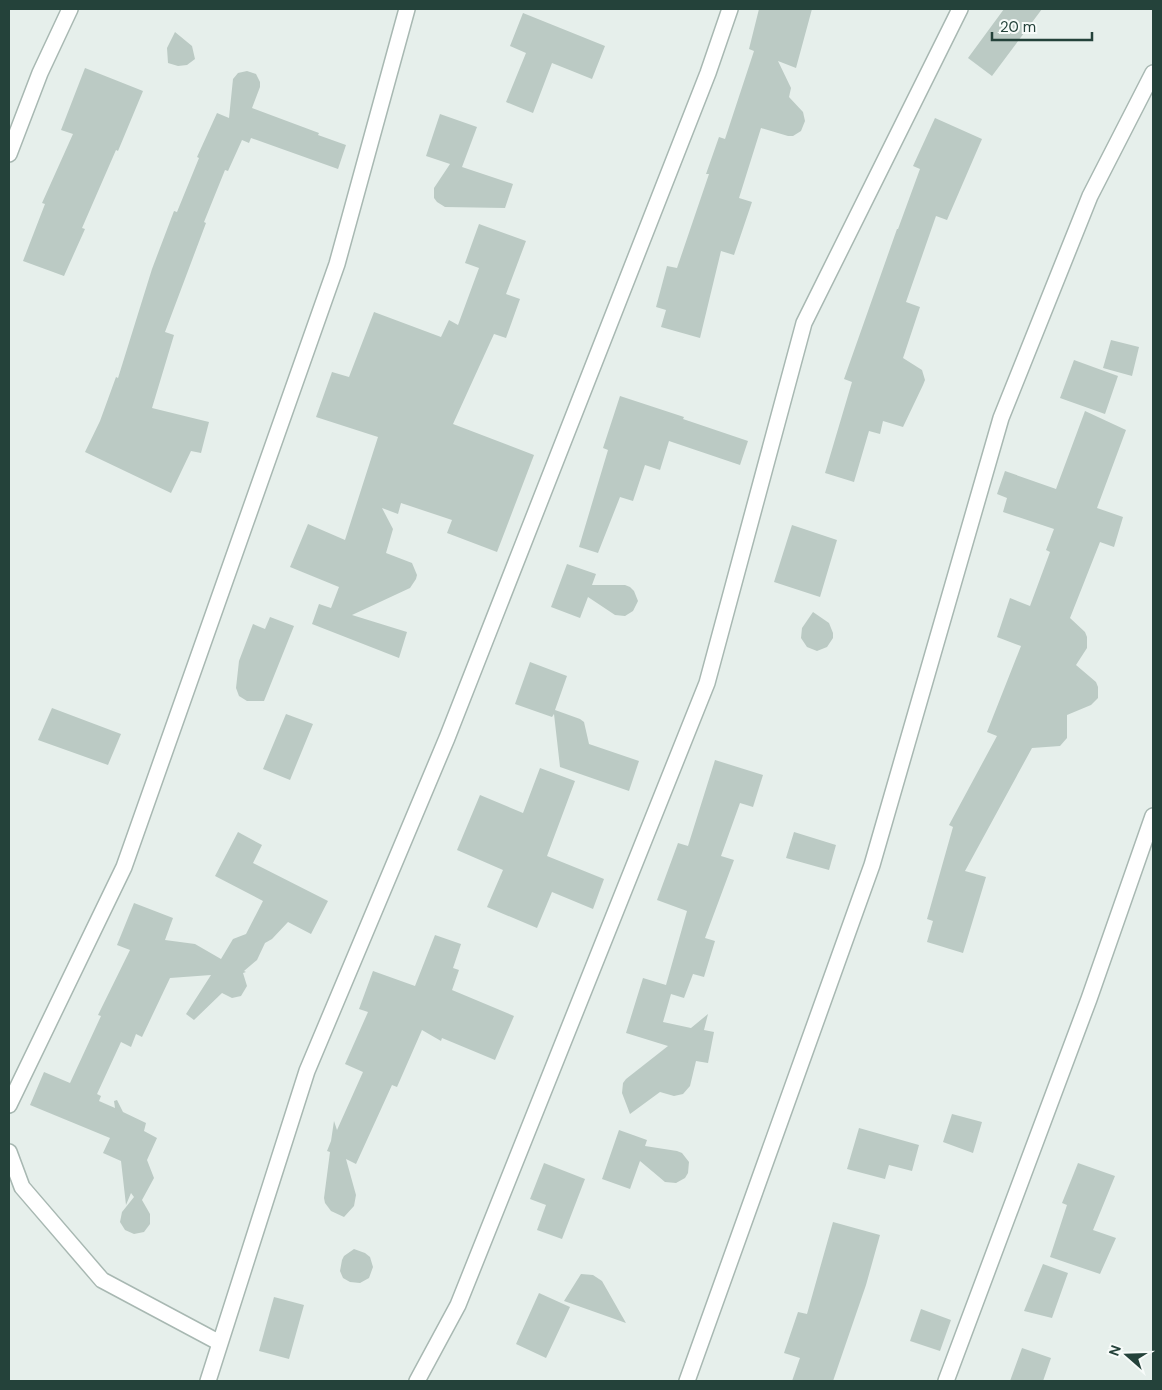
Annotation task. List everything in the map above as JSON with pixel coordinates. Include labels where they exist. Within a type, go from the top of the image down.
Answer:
[{"type":"street","points":[[9,154],[40,73],[70,9]]},
{"type":"street","points":[[9,1105],[124,867],[337,264],[407,9]]},
{"type":"street","points":[[208,1381],[307,1071],[447,738],[708,73],[730,9]]},
{"type":"street","points":[[417,1381],[458,1305],[707,682],[804,323],[960,9]]},
{"type":"street","points":[[687,1381],[872,865],[1001,418],[1090,196],[1153,73]]},
{"type":"street","points":[[946,1381],[1090,999],[1153,816]]},
{"type":"street","points":[[9,1152],[22,1187],[102,1280],[220,1342]]},
{"type":"building","points":[[759,9],[812,9],[796,68],[778,61],[791,88],[789,97],[803,112],[805,121],[801,131],[793,136],[761,128],[739,198],[752,202],[734,255],[721,251],[700,338],[661,327],[666,310],[656,307],[667,266],[677,268],[709,174],[706,174],[719,137],[725,139],[754,51],[749,49]]},
{"type":"building","points":[[1004,9],[1042,9],[992,76],[968,58]]},
{"type":"building","points":[[523,13],[605,46],[592,79],[552,63],[533,113],[506,102],[526,53],[510,46]]},
{"type":"building","points":[[175,32],[192,46],[195,59],[187,65],[178,66],[168,63],[167,48]]},
{"type":"building","points":[[85,68],[143,91],[118,151],[116,150],[82,228],[85,229],[64,276],[23,261],[45,204],[42,203],[73,134],[61,130]]},
{"type":"building","points":[[247,71],[256,74],[260,82],[252,108],[346,145],[338,169],[251,138],[249,143],[242,140],[228,171],[225,170],[204,222],[206,223],[165,332],[174,335],[152,408],[209,422],[201,453],[191,451],[171,493],[85,452],[100,421],[116,377],[118,378],[152,269],[174,211],[177,212],[199,158],[197,157],[217,113],[229,118],[233,79],[238,73]]},
{"type":"building","points":[[440,114],[477,127],[462,167],[513,184],[505,208],[445,207],[434,198],[434,188],[450,164],[426,156]]},
{"type":"building","points":[[935,118],[982,139],[947,220],[936,216],[906,302],[920,307],[903,358],[922,370],[925,380],[903,427],[883,421],[880,434],[869,431],[854,482],[825,473],[852,382],[844,379],[920,169],[913,166]]},
{"type":"building","points":[[479,224],[526,241],[506,294],[520,299],[506,338],[494,334],[453,424],[534,455],[497,552],[447,533],[452,520],[401,503],[398,514],[382,508],[393,529],[386,553],[412,563],[417,575],[416,579],[410,588],[352,615],[407,632],[399,658],[312,624],[319,604],[331,608],[339,587],[290,567],[308,524],[345,540],[378,437],[316,417],[332,372],[349,377],[374,312],[441,337],[449,320],[458,325],[479,268],[465,263]]},
{"type":"building","points":[[1111,340],[1139,347],[1132,376],[1103,368]]},
{"type":"building","points":[[1074,360],[1118,376],[1105,414],[1060,398]]},
{"type":"building","points":[[620,396],[748,441],[740,465],[669,441],[660,470],[645,465],[633,501],[620,497],[598,553],[579,547],[608,450],[603,448]]},
{"type":"building","points":[[1085,411],[1126,430],[1097,508],[1123,517],[1114,547],[1100,542],[1070,618],[1085,632],[1087,637],[1087,648],[1076,665],[1096,682],[1098,698],[1091,705],[1067,715],[1067,738],[1060,746],[1032,748],[965,871],[986,877],[963,953],[927,942],[933,921],[927,919],[953,827],[949,825],[997,736],[987,732],[1021,646],[997,637],[1010,598],[1030,606],[1050,552],[1046,550],[1054,529],[1003,512],[1007,498],[997,494],[1005,471],[1056,489]]},
{"type":"building","points":[[792,525],[837,540],[820,597],[774,582]]},
{"type":"building","points":[[567,564],[596,574],[592,585],[625,585],[630,587],[638,601],[633,611],[625,616],[615,615],[588,597],[580,618],[551,607]]},
{"type":"building","points":[[813,612],[829,623],[833,633],[833,638],[827,647],[817,651],[807,647],[801,638],[802,628]]},
{"type":"building","points":[[270,617],[294,626],[264,701],[247,701],[239,696],[236,688],[239,661],[253,624],[265,629]]},
{"type":"building","points":[[530,662],[567,676],[555,710],[584,722],[589,744],[639,761],[629,791],[560,767],[554,714],[552,717],[515,704]]},
{"type":"building","points":[[52,708],[121,734],[108,765],[38,740]]},
{"type":"building","points":[[286,714],[313,724],[290,780],[263,769]]},
{"type":"building","points":[[715,760],[763,775],[753,807],[740,803],[721,856],[734,860],[705,938],[715,941],[704,977],[693,974],[684,998],[671,994],[663,1022],[691,1028],[708,1014],[704,1030],[714,1032],[708,1063],[696,1061],[690,1086],[683,1094],[674,1096],[660,1092],[630,1114],[622,1093],[623,1083],[668,1046],[626,1033],[643,978],[666,985],[687,911],[657,900],[678,843],[688,846]]},
{"type":"building","points":[[540,768],[575,781],[547,856],[604,879],[593,909],[552,892],[537,928],[487,907],[503,870],[457,850],[480,795],[523,813]]},
{"type":"building","points":[[238,832],[262,845],[253,863],[328,901],[311,934],[288,922],[272,939],[265,943],[257,960],[243,973],[247,986],[241,996],[232,998],[222,993],[194,1020],[186,1014],[211,975],[170,978],[142,1037],[136,1034],[131,1047],[121,1042],[97,1094],[101,1096],[99,1101],[115,1108],[114,1101],[117,1100],[123,1112],[146,1123],[144,1131],[157,1138],[147,1160],[154,1178],[142,1200],[150,1214],[150,1224],[144,1232],[134,1234],[125,1230],[120,1222],[122,1212],[134,1197],[131,1193],[126,1205],[121,1161],[103,1153],[110,1138],[30,1105],[44,1072],[70,1083],[101,1016],[98,1015],[130,950],[117,945],[134,903],[173,918],[165,940],[195,944],[221,959],[233,939],[246,934],[263,901],[215,876]]},
{"type":"building","points":[[794,832],[836,845],[829,870],[786,858]]},
{"type":"building","points":[[435,935],[461,944],[453,968],[459,970],[452,990],[514,1016],[495,1060],[442,1038],[441,1041],[422,1030],[397,1087],[392,1085],[356,1164],[346,1159],[356,1195],[354,1206],[344,1217],[331,1211],[325,1203],[330,1152],[327,1151],[331,1141],[334,1121],[337,1130],[363,1072],[345,1064],[368,1012],[359,1009],[373,971],[415,986]]},
{"type":"building","points":[[952,1114],[982,1122],[973,1153],[943,1142]]},
{"type":"building","points":[[859,1128],[919,1145],[912,1171],[889,1165],[885,1179],[847,1169]]},
{"type":"building","points":[[619,1130],[647,1140],[645,1146],[682,1153],[689,1162],[688,1173],[685,1178],[676,1183],[665,1182],[640,1161],[630,1189],[602,1179]]},
{"type":"building","points":[[544,1163],[585,1179],[562,1239],[537,1230],[546,1205],[530,1199]]},
{"type":"building","points":[[1078,1163],[1115,1176],[1093,1230],[1116,1238],[1100,1274],[1050,1257],[1067,1205],[1062,1203]]},
{"type":"building","points":[[833,1222],[880,1235],[866,1285],[833,1381],[792,1381],[800,1358],[784,1353],[798,1312],[807,1314]]},
{"type":"building","points":[[354,1249],[370,1257],[373,1267],[369,1278],[360,1283],[350,1282],[343,1278],[340,1271],[344,1256]]},
{"type":"building","points":[[1043,1264],[1068,1273],[1052,1318],[1024,1311]]},
{"type":"building","points":[[581,1274],[593,1275],[602,1281],[626,1323],[564,1301]]},
{"type":"building","points":[[539,1293],[570,1307],[546,1358],[516,1344]]},
{"type":"building","points":[[274,1297],[304,1305],[289,1359],[259,1351]]},
{"type":"building","points":[[921,1309],[951,1320],[940,1351],[910,1341]]},
{"type":"building","points":[[1022,1348],[1051,1358],[1043,1381],[1010,1381]]}]
